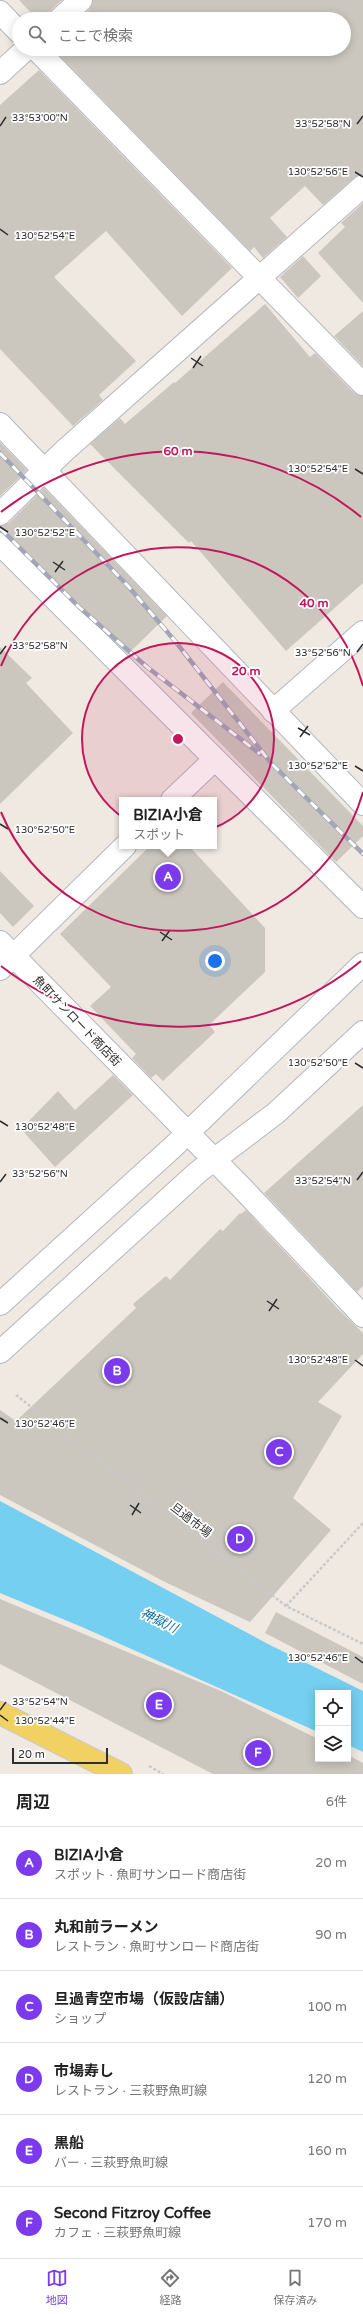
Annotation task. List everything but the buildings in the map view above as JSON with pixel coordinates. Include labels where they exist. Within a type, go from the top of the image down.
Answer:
[{"type":"main road","points":[[0,1713],[121,1774]]},
{"type":"street","points":[[68,12],[81,0]]},
{"type":"street","points":[[0,12],[12,25]]},
{"type":"street","points":[[0,73],[18,56]]},
{"type":"street","points":[[43,56],[363,384]]},
{"type":"street","points":[[0,514],[44,469],[363,186]]},
{"type":"street","points":[[0,424],[363,804]]},
{"type":"street","points":[[0,544],[363,908]]},
{"type":"street","points":[[274,711],[363,632]]},
{"type":"street","points":[[175,797],[214,760]]},
{"type":"street","points":[[5,955],[123,849]]},
{"type":"street","name":"魚町サンロード商店街","points":[[5,955],[188,1132],[363,1316]]},
{"type":"street","points":[[0,1304],[188,1132],[363,964]]},
{"type":"street","points":[[0,1352],[214,1159],[276,1113],[363,1032]]},
{"type":"path","name":"旦過市場","points":[[16,1396],[286,1606],[363,1644]]},
{"type":"path","points":[[286,1606],[363,1523]]},
{"type":"water","name":"神獄川","points":[[0,1501],[268,1644],[363,1691],[363,1752],[351,1746],[351,1690],[315,1690],[315,1731],[82,1627],[0,1593]]},
{"type":"railway","points":[[0,453],[128,586],[175,641],[271,763],[363,854]]},
{"type":"railway","points":[[0,528],[79,607],[147,667],[260,754]]},
{"type":"place","name":"BIZIA小倉","points":[[168,877]]},
{"type":"place","name":"丸和前ラーメン","points":[[117,1371]]},
{"type":"place","name":"旦過青空市場（仮設店舗）","points":[[279,1452]]},
{"type":"place","name":"市場寿し","points":[[240,1539]]},
{"type":"place","name":"黒船","points":[[159,1705]]},
{"type":"place","name":"Second Fitzroy Coffee","points":[[258,1753]]}]
